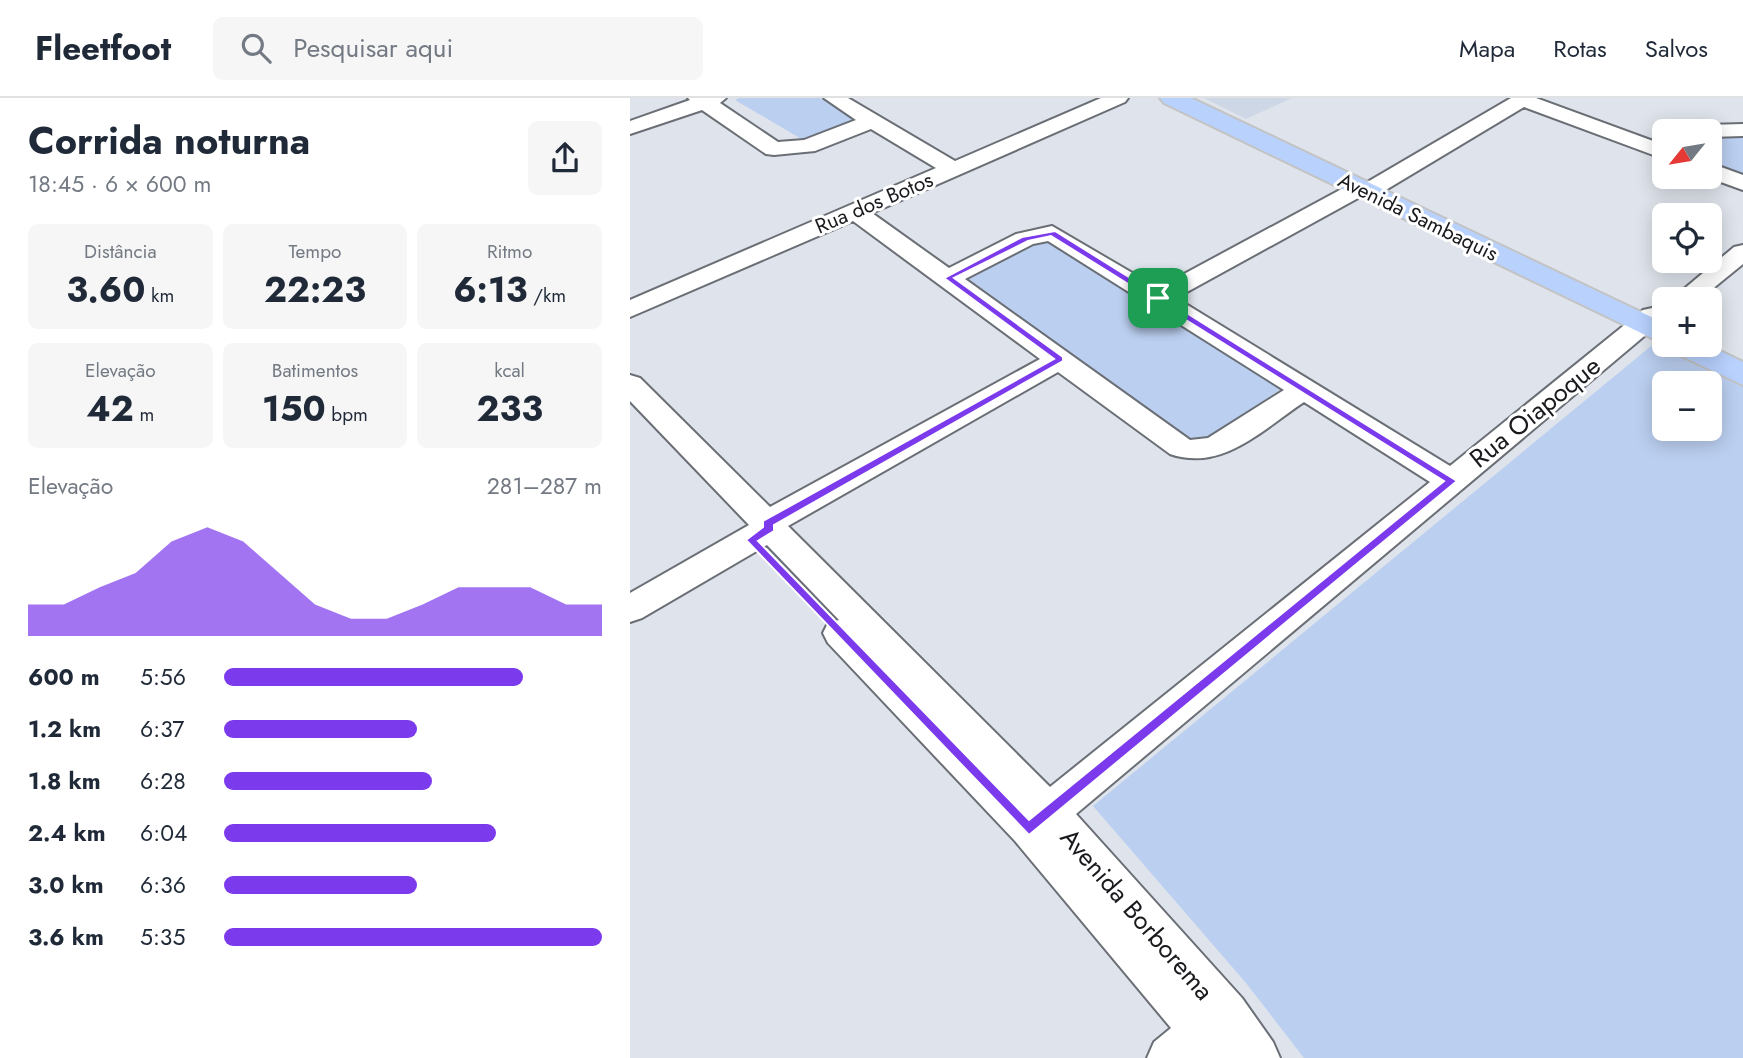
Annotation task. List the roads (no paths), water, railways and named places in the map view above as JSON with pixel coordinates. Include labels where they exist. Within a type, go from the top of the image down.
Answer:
[{"type":"main road","name":"Avenida Sambaquis","points":[[1172,98],[1652,319]]},
{"type":"main road","name":"Avenida Sambaquis","points":[[1192,98],[1367,189]]},
{"type":"main road","points":[[1722,352],[1743,362]]},
{"type":"main road","points":[[1708,357],[1743,375]]},
{"type":"street","points":[[834,98],[953,169]]},
{"type":"street","name":"Rua dos Botos","points":[[630,309],[1118,98]]},
{"type":"street","points":[[630,128],[706,99],[774,149],[807,146],[872,121]]},
{"type":"street","points":[[1158,298],[1367,189],[1525,99],[1652,144]]},
{"type":"street","points":[[1722,131],[1743,130]]},
{"type":"street","points":[[1722,175],[1743,183]]},
{"type":"street","points":[[855,212],[1180,447],[1192,451],[1216,447],[1305,389]]},
{"type":"street","points":[[948,278],[1025,239],[1052,233],[1452,481]]},
{"type":"street","points":[[1700,287],[1743,252]]},
{"type":"street","name":"Rua Oiapoque","points":[[1038,820],[1452,481],[1652,327]]},
{"type":"street","points":[[630,609],[1060,359]]},
{"type":"street","name":"Avenida Borborema","points":[[630,384],[763,531],[1038,820],[1205,1041],[1257,1058]]},
{"type":"street","name":"Avenida Borborema","points":[[630,414],[763,531]]}]
